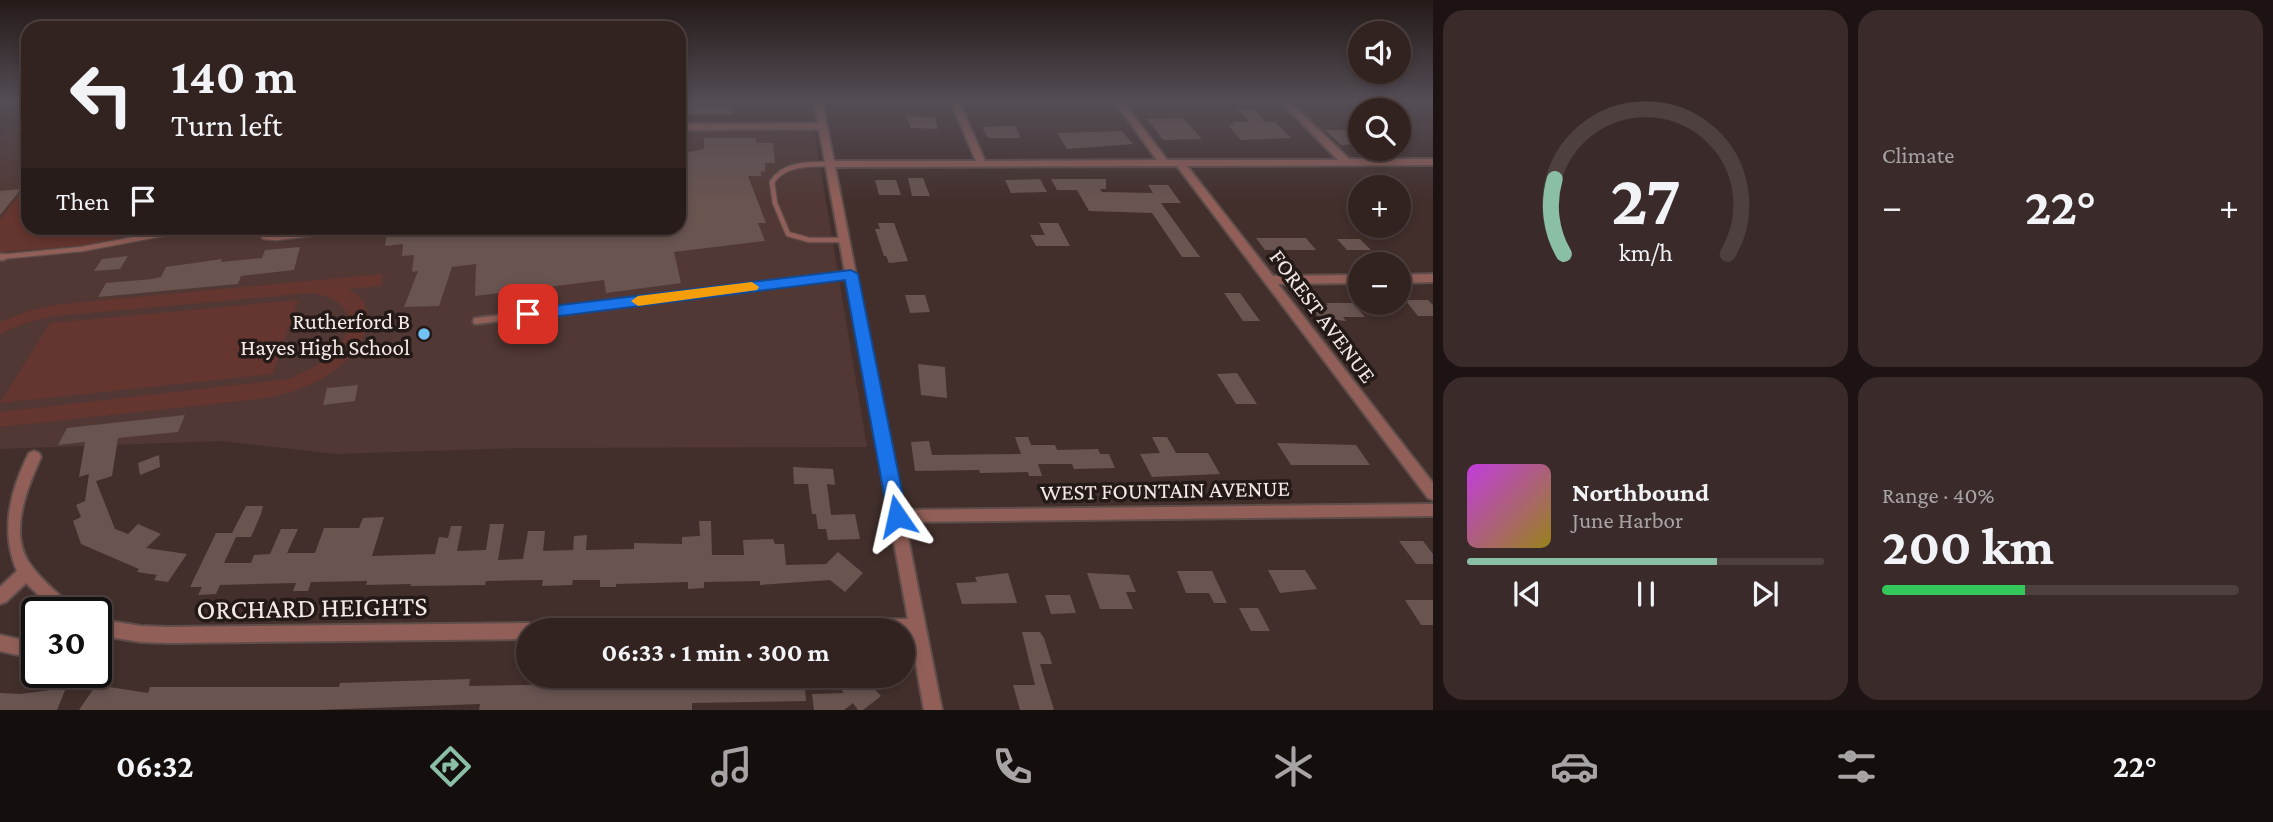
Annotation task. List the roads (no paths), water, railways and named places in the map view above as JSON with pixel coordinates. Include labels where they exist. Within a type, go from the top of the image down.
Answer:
[{"type":"street","points":[[825,135],[933,710]]},
{"type":"street","points":[[969,135],[982,164]]},
{"type":"street","points":[[1143,135],[1164,163]]},
{"type":"street","points":[[1319,135],[1346,162]]},
{"type":"street","points":[[830,164],[1429,162]]},
{"type":"street","name":"FOREST AVENUE","points":[[1180,163],[1433,494]]},
{"type":"street","points":[[1411,279],[1433,278]]},
{"type":"street","points":[[1269,280],[1348,279]]},
{"type":"street","points":[[34,457],[19,492],[14,519],[19,558],[37,584],[51,597]]},
{"type":"street","name":"WEST FOUNTAIN AVENUE","points":[[897,516],[1433,510]]},
{"type":"street","points":[[0,597],[27,571]]},
{"type":"street","name":"ORCHARD HEIGHTS","points":[[112,629],[169,635],[516,631]]},
{"type":"street","points":[[0,643],[21,646]]},
{"type":"lane","points":[[1429,162],[1433,169]]},
{"type":"lane","points":[[830,164],[794,166],[781,172],[772,183],[772,192],[788,234],[809,240],[845,240]]},
{"type":"lane","points":[[0,257],[82,249],[157,235]]},
{"type":"lane","points":[[264,235],[276,238],[302,235]]},
{"type":"lane","points":[[476,321],[851,274]]},
{"type":"place","name":"Rutherford B Hayes High School","points":[[424,334]]}]
